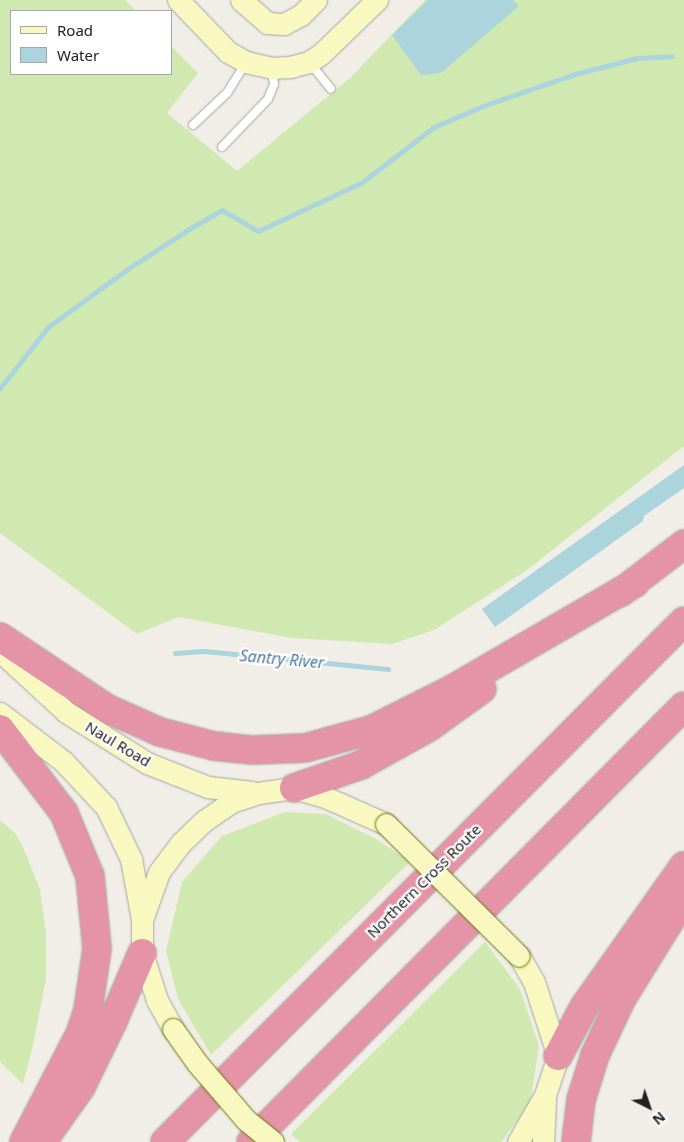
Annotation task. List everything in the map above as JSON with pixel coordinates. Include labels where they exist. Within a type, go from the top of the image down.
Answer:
[{"type":"highway","points":[[294,788],[361,766],[428,727],[634,583],[684,544]]},
{"type":"highway","points":[[0,637],[106,708],[160,732],[214,746],[253,750],[304,748],[371,730],[449,691],[634,583]]},
{"type":"highway","name":"Northern Cross Route","points":[[165,1142],[684,621]]},
{"type":"highway","points":[[251,1142],[684,706]]},
{"type":"highway","points":[[0,728],[64,813],[90,876],[97,950],[88,1010],[81,1032],[24,1142]]},
{"type":"highway","points":[[558,1056],[584,1007],[684,866]]},
{"type":"highway","points":[[576,1142],[581,1100],[595,1055],[622,998],[684,898]]},
{"type":"highway","points":[[42,1142],[81,1087],[114,1021],[142,953]]},
{"type":"main road","points":[[178,0],[228,52],[246,62],[272,68],[290,67],[309,62],[321,54],[377,0]]},
{"type":"main road","points":[[241,0],[267,23],[284,24],[301,15],[316,0]]},
{"type":"main road","name":"Naul Road","points":[[0,651],[66,712],[147,762],[208,787],[258,793]]},
{"type":"main road","points":[[0,713],[64,762],[106,807],[131,859],[142,920],[142,953],[157,1000],[173,1029],[197,1063],[246,1120],[273,1142]]},
{"type":"main road","points":[[142,920],[160,872],[181,843],[204,820],[231,802],[258,793],[294,788],[326,797],[386,824],[519,956],[534,982],[558,1056],[545,1095],[528,1129],[518,1142]]},
{"type":"main road","points":[[544,1142],[545,1095]]},
{"type":"lane","points":[[193,125],[227,93],[246,62]]},
{"type":"lane","points":[[309,62],[331,89]]},
{"type":"lane","points":[[222,147],[268,99],[274,84],[272,68]]},
{"type":"green space","points":[[0,0],[125,0],[135,10],[10,10],[10,75],[172,75],[172,47],[198,73],[167,113],[237,171],[350,78],[425,0],[684,0],[684,446],[527,570],[434,630],[392,644],[292,638],[178,617],[137,634],[0,533]]},
{"type":"green space","points":[[285,812],[326,814],[376,839],[410,862],[211,1055],[178,999],[166,951],[182,882],[222,836]]},
{"type":"green space","points":[[0,820],[16,834],[26,854],[40,890],[46,933],[46,979],[23,1084],[0,1062]]},
{"type":"green space","points":[[485,942],[520,989],[539,1046],[530,1104],[501,1142],[300,1142],[291,1134]]},
{"type":"water","points":[[428,0],[513,0],[519,6],[441,73],[421,75],[392,35]]},
{"type":"water","points":[[684,465],[684,488],[644,516],[643,521],[495,627],[482,609]]},
{"type":"waterway","points":[[0,388],[48,327],[129,268],[222,210],[258,231],[361,183],[434,127],[483,106],[575,74],[637,58],[672,56]]},
{"type":"waterway","name":"Santry River","points":[[175,653],[204,651],[388,669]]}]
